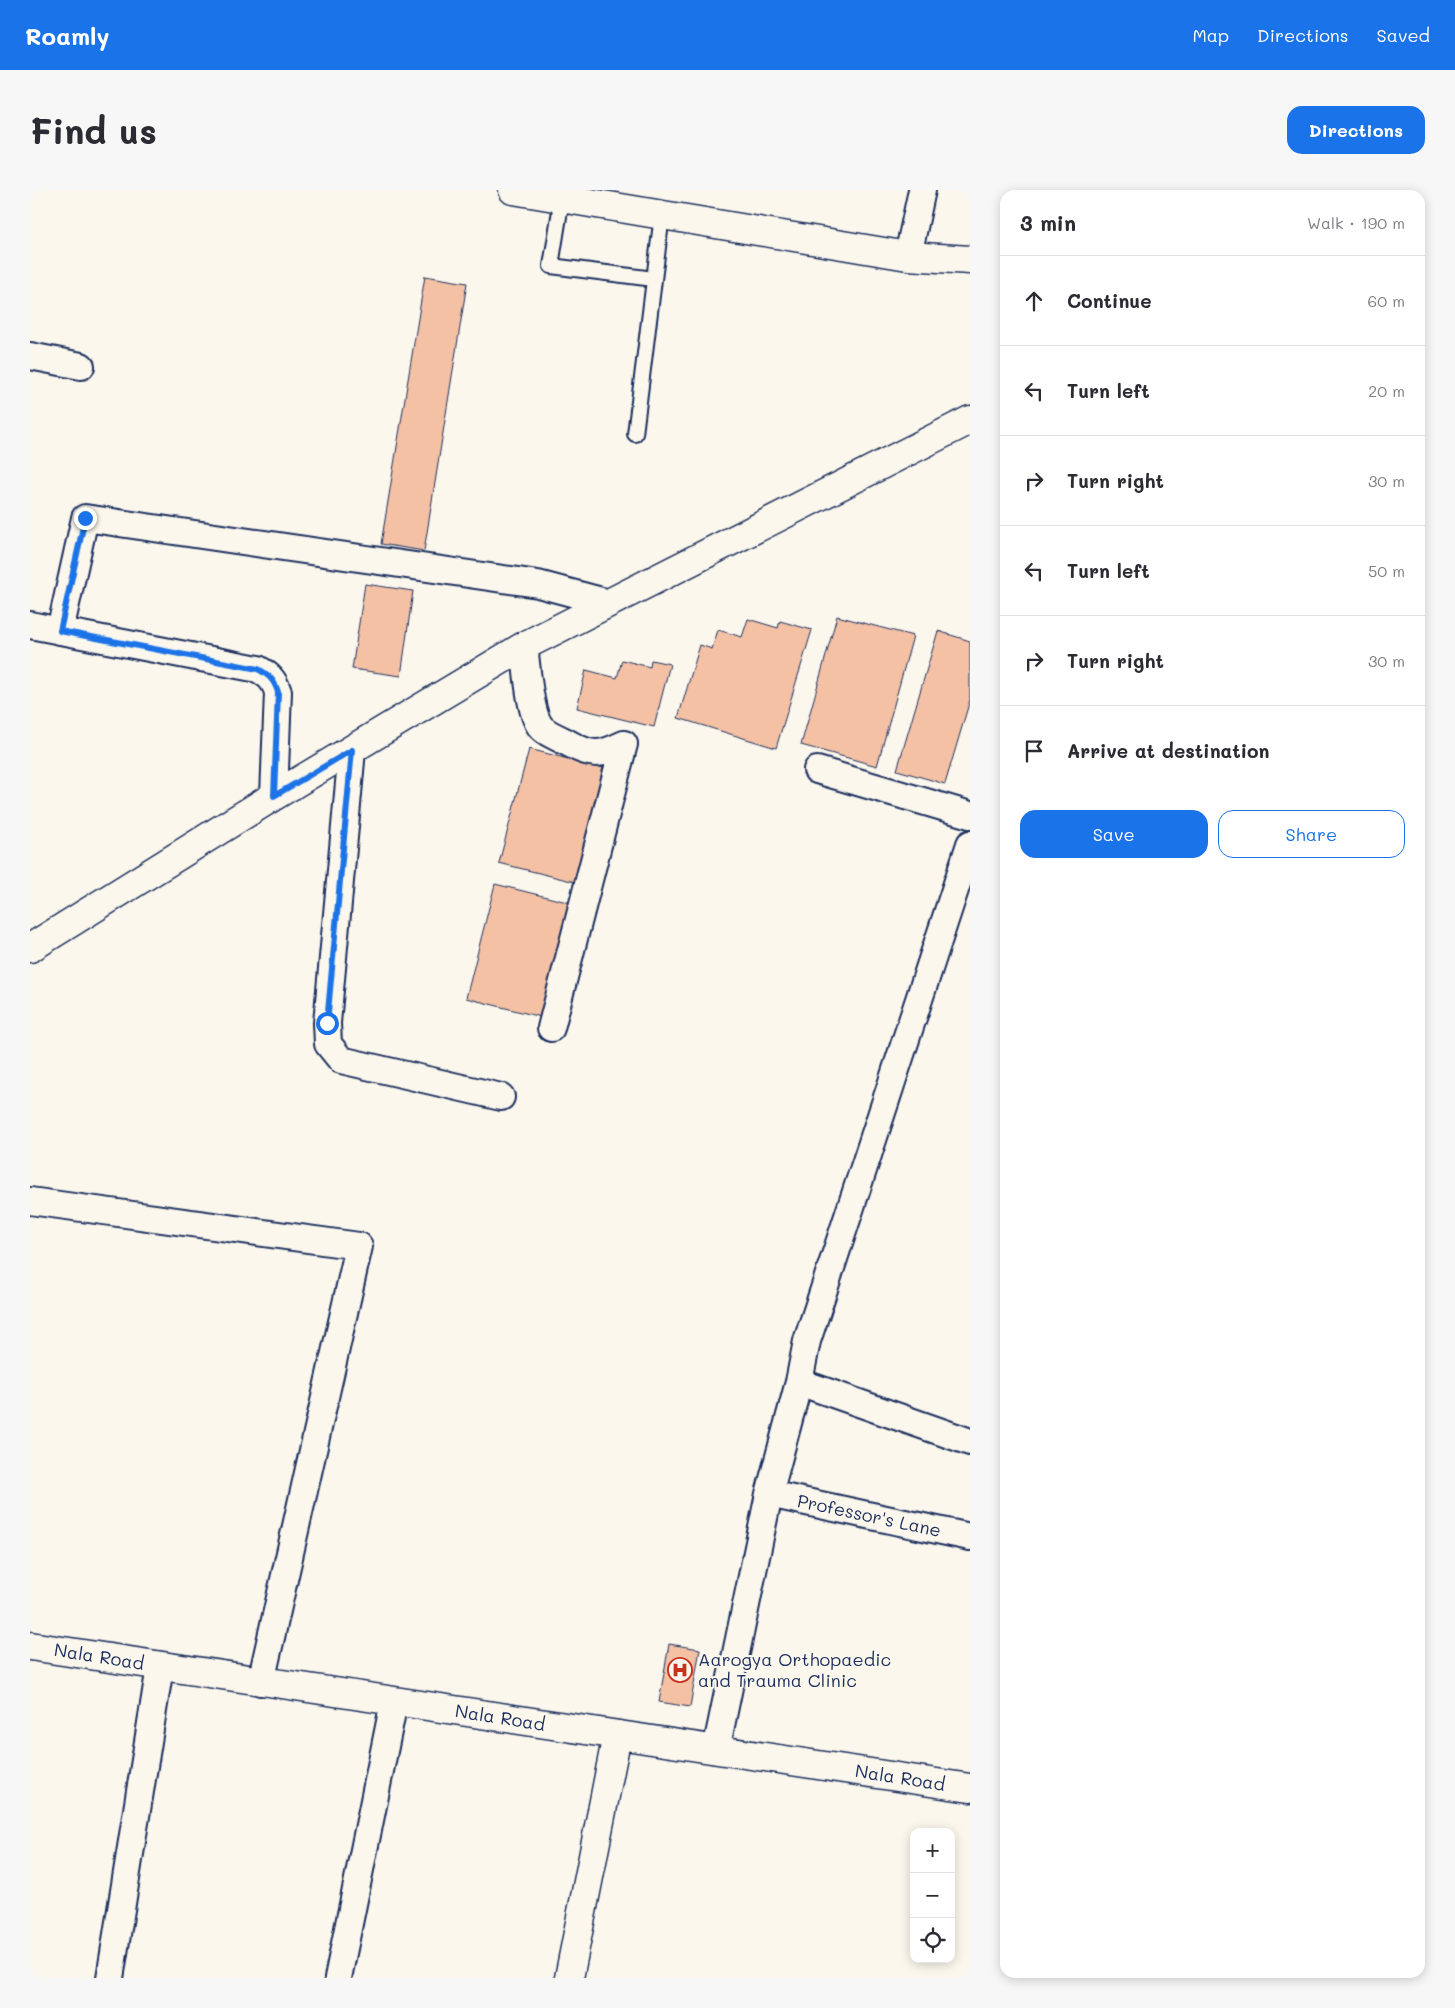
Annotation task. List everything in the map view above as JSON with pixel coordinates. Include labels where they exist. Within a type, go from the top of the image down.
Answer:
[{"type":"main road","points":[[513,190],[908,256],[970,260]]},
{"type":"main road","points":[[30,948],[274,796],[524,646],[970,420]]},
{"type":"main road","name":"Nala Road","points":[[30,1646],[970,1788]]},
{"type":"main road","points":[[569,1978],[617,1735]]},
{"type":"street","points":[[908,256],[922,190]]},
{"type":"street","points":[[30,356],[81,366]]},
{"type":"street","points":[[60,631],[85,518],[538,584],[609,603]]},
{"type":"street","points":[[30,625],[258,669],[268,674],[274,681],[278,692],[274,796]]},
{"type":"street","points":[[524,646],[534,714],[541,727],[582,751],[595,754],[606,753],[624,744],[550,1028]]},
{"type":"street","points":[[352,750],[327,1023],[328,1044],[341,1060],[501,1098]]},
{"type":"street","points":[[817,770],[970,815]]},
{"type":"street","points":[[716,1750],[769,1494],[799,1382],[807,1341],[970,844]]},
{"type":"street","points":[[30,1201],[359,1246],[261,1682]]},
{"type":"street","points":[[799,1382],[970,1442]]},
{"type":"street","name":"Professor's Lane","points":[[769,1494],[970,1538]]},
{"type":"street","points":[[110,1978],[160,1666]]},
{"type":"street","points":[[338,1978],[394,1702]]},
{"type":"lane","points":[[562,198],[550,266],[654,279]]},
{"type":"lane","points":[[635,434],[662,215]]},
{"type":"building","points":[[425,276],[467,283],[424,551],[381,544]]},
{"type":"building","points":[[365,584],[413,591],[401,676],[352,669]]},
{"type":"building","points":[[837,616],[913,636],[877,766],[801,745]]},
{"type":"building","points":[[748,619],[778,628],[780,621],[812,630],[776,748],[678,718],[700,645],[712,649],[718,630],[742,637]]},
{"type":"building","points":[[938,631],[970,641],[970,700],[945,784],[897,770]]},
{"type":"building","points":[[622,660],[650,667],[651,660],[670,664],[654,727],[577,708],[586,670],[617,678]]},
{"type":"building","points":[[529,749],[612,770],[583,884],[499,863]]},
{"type":"building","points":[[495,884],[579,905],[549,1019],[466,998]]},
{"type":"building","points":[[669,1644],[700,1649],[690,1707],[659,1702]]},
{"type":"place","name":"Aarogya Orthopaedic and Trauma Clinic","points":[[680,1670]]},
{"type":"route","points":[[85,518],[60,631],[258,669],[268,674],[274,681],[278,692],[274,796],[352,750],[327,1023]]}]
